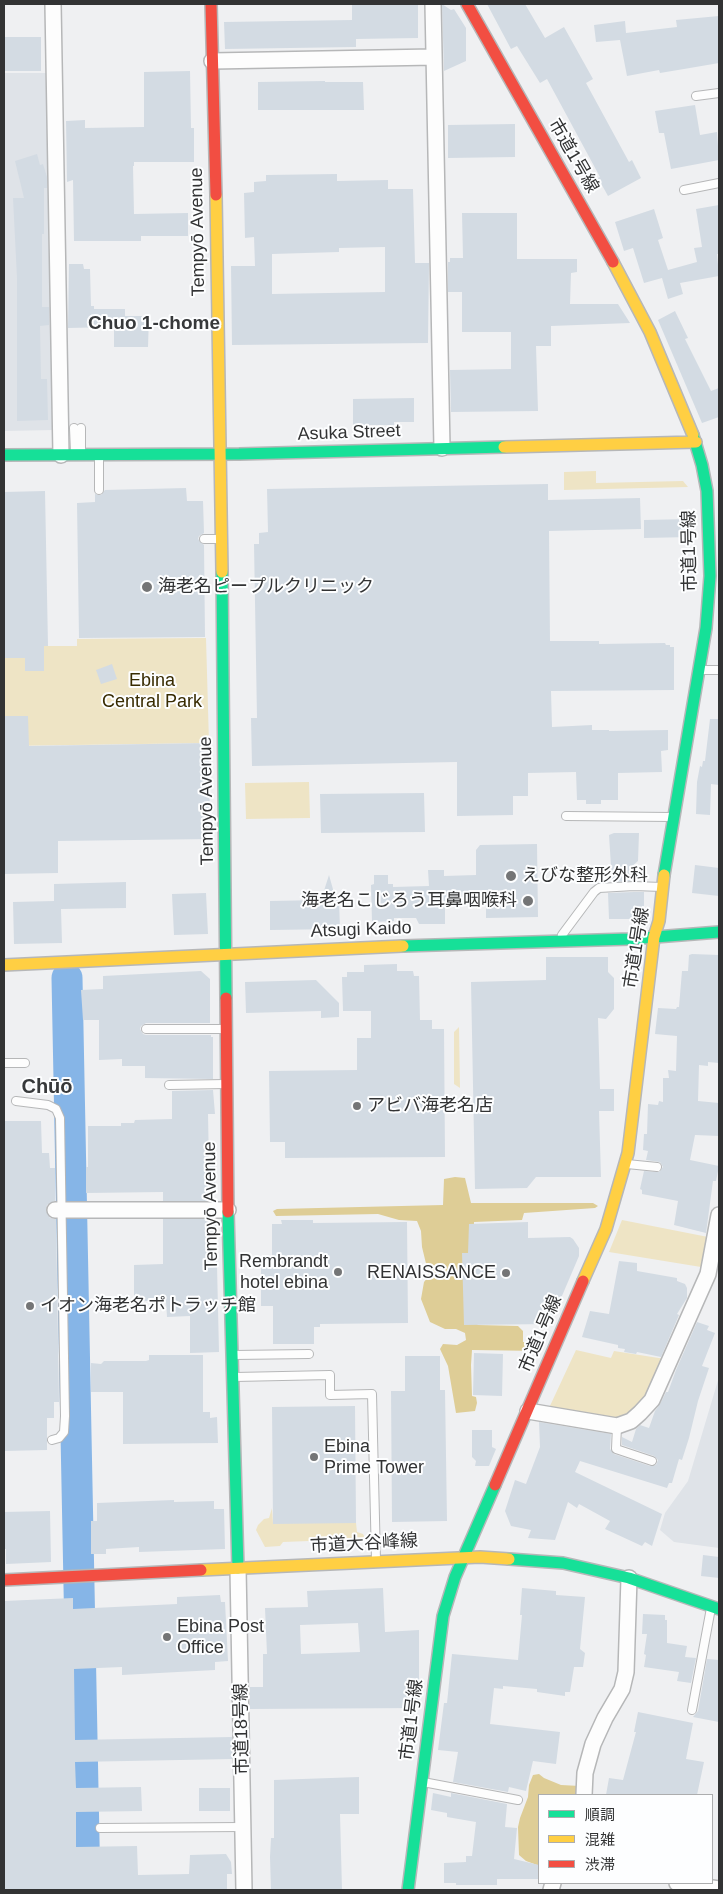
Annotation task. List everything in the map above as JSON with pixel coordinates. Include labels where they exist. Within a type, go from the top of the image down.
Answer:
[{"type":"street","points":[[54,4],[72,454]]},
{"type":"street","name":"Tempyō Avenue","points":[[211,4],[221,454],[228,1210],[238,1568]]},
{"type":"street","points":[[433,4],[442,448]]},
{"type":"street","name":"市道1号線","points":[[408,1890],[444,1616],[455,1577],[606,1229],[628,1153],[654,937],[659,922],[674,817],[706,628],[714,539],[707,491],[696,442],[650,332],[467,4]]},
{"type":"street","points":[[212,61],[434,57]]},
{"type":"street","name":"Asuka Street","points":[[4,455],[221,454],[696,442]]},
{"type":"street","name":"Atsugi Kaido","points":[[4,965],[226,953],[654,937],[719,932]]},
{"type":"street","points":[[61,1210],[228,1210]]},
{"type":"street","points":[[528,1411],[617,1426],[631,1421],[652,1400],[708,1274],[719,1215]]},
{"type":"street","name":"市道大谷峰線","points":[[4,1580],[463,1557],[554,1561],[629,1578],[716,1608]]},
{"type":"street","name":"市道18号線","points":[[238,1568],[244,1890]]},
{"type":"street","points":[[584,1794],[585,1773],[593,1744],[605,1718],[622,1689],[626,1672],[629,1578]]},
{"type":"street","points":[[684,1884],[717,1889]]},
{"type":"lane","points":[[696,96],[719,93]]},
{"type":"lane","points":[[684,190],[719,183]]},
{"type":"lane","points":[[72,454],[78,428]]},
{"type":"lane","points":[[99,454],[99,490]]},
{"type":"lane","points":[[204,539],[221,539]]},
{"type":"lane","points":[[700,670],[719,670]]},
{"type":"lane","points":[[566,816],[674,817]]},
{"type":"lane","points":[[558,940],[599,888],[664,887]]},
{"type":"lane","points":[[146,1029],[227,1029]]},
{"type":"lane","points":[[4,1063],[25,1063]]},
{"type":"lane","points":[[169,1085],[227,1084]]},
{"type":"lane","points":[[16,1102],[48,1105],[56,1109],[58,1113],[62,1151],[61,1210],[65,1416],[64,1432],[59,1438],[52,1440]]},
{"type":"lane","points":[[625,1163],[658,1167]]},
{"type":"lane","points":[[232,1354],[309,1354]]},
{"type":"lane","points":[[233,1378],[330,1375],[330,1395],[372,1394],[376,1562]]},
{"type":"lane","points":[[617,1426],[616,1449],[652,1461]]},
{"type":"lane","points":[[692,1710],[716,1608]]},
{"type":"lane","points":[[421,1782],[518,1800]]},
{"type":"lane","points":[[100,1828],[243,1827]]},
{"type":"shaded area","points":[[4,73],[48,73],[55,430],[4,431]]},
{"type":"shaded area","points":[[465,1178],[471,1203],[593,1203],[598,1206],[595,1208],[524,1213],[522,1220],[474,1222],[475,1322],[478,1325],[518,1326],[523,1331],[523,1342],[540,1343],[543,1345],[541,1351],[472,1350],[472,1396],[476,1397],[477,1403],[475,1411],[456,1413],[448,1366],[440,1349],[443,1344],[457,1345],[466,1340],[465,1333],[456,1329],[445,1329],[430,1322],[421,1299],[424,1282],[429,1276],[422,1247],[421,1231],[417,1221],[399,1220],[378,1214],[276,1216],[273,1211],[277,1209],[443,1205],[444,1179]]},
{"type":"shaded area","points":[[719,1377],[719,1548],[674,1542],[660,1530],[665,1513],[688,1481]]},
{"type":"shaded area","points":[[539,1774],[561,1785],[580,1786],[580,1794],[538,1794],[538,1865],[526,1861],[519,1855],[518,1827],[533,1775]]},
{"type":"green space","points":[[596,471],[596,483],[683,481],[688,487],[564,490],[564,472]]},
{"type":"green space","name":"Ebina Central Park","points":[[206,638],[209,743],[4,746],[4,658],[33,658],[33,646],[77,646],[77,639]]},
{"type":"green space","points":[[309,782],[310,818],[246,819],[245,783]]},
{"type":"green space","points":[[459,1027],[460,1088],[454,1084],[454,1032]]},
{"type":"green space","points":[[622,1220],[708,1237],[701,1267],[609,1252]]},
{"type":"green space","points":[[576,1350],[611,1358],[614,1351],[665,1359],[649,1395],[639,1408],[618,1420],[549,1408]]},
{"type":"green space","points":[[272,1508],[273,1523],[356,1523],[357,1532],[363,1534],[365,1538],[283,1542],[280,1546],[265,1547],[256,1530],[264,1519],[269,1518]]},
{"type":"building","points":[[352,4],[418,4],[418,38],[356,39],[356,47],[225,49],[224,22],[352,20]]},
{"type":"building","points":[[442,4],[451,10],[454,9],[466,28],[466,61],[444,71]]},
{"type":"building","points":[[487,4],[525,4],[545,38],[564,27],[593,79],[586,83],[629,162],[632,160],[641,178],[608,196],[598,178],[600,177],[547,79],[540,83],[517,46],[511,49]]},
{"type":"building","points":[[719,16],[719,63],[660,73],[659,70],[627,76],[620,40],[596,42],[594,25],[625,21],[626,33],[677,27],[676,20]]},
{"type":"building","points":[[4,37],[41,37],[41,71],[4,71]]},
{"type":"building","points":[[190,71],[191,128],[194,128],[194,162],[134,162],[133,166],[134,214],[188,213],[188,236],[141,236],[141,241],[74,241],[73,180],[67,182],[66,121],[85,120],[85,128],[144,127],[144,72]]},
{"type":"building","points":[[258,82],[363,82],[364,110],[258,110]]},
{"type":"building","points":[[695,105],[700,135],[717,132],[719,160],[671,169],[664,133],[659,133],[655,111]]},
{"type":"building","points":[[515,124],[515,157],[448,158],[448,125]]},
{"type":"building","points":[[37,154],[40,165],[43,164],[47,177],[47,188],[44,188],[44,234],[42,234],[42,307],[49,307],[49,325],[40,326],[41,379],[47,379],[48,420],[17,421],[17,278],[13,198],[24,198],[15,161]]},
{"type":"building","points":[[337,174],[337,181],[388,180],[388,189],[413,189],[415,263],[429,263],[428,343],[232,345],[231,266],[255,266],[254,237],[245,238],[244,193],[254,192],[254,182],[266,181],[266,175]],"holes":[[[385,247],[385,292],[272,294],[272,254],[339,252],[339,248]]]},
{"type":"building","points":[[719,205],[719,254],[717,254],[719,276],[680,283],[683,294],[668,299],[662,278],[644,283],[633,248],[624,251],[615,222],[654,209],[663,238],[658,240],[668,270],[697,262],[694,248],[702,247],[696,209]]},
{"type":"building","points":[[462,213],[517,213],[517,259],[577,259],[577,272],[571,273],[570,304],[618,304],[630,323],[551,326],[551,346],[536,346],[538,411],[451,412],[450,370],[511,369],[511,332],[462,332],[462,292],[448,292],[448,262],[450,262],[450,258],[463,258]]},
{"type":"building","points":[[69,264],[83,264],[84,269],[90,269],[91,306],[94,306],[94,309],[125,309],[125,316],[149,316],[148,347],[114,347],[114,327],[68,328]]},
{"type":"building","points":[[675,311],[688,338],[685,339],[711,391],[719,388],[719,417],[702,423],[658,320]]},
{"type":"building","points":[[414,398],[414,422],[394,422],[394,425],[353,425],[353,399]]},
{"type":"building","points":[[548,484],[548,500],[640,498],[641,529],[549,531],[550,641],[599,641],[599,644],[665,643],[670,645],[670,647],[674,647],[674,690],[551,691],[552,727],[592,725],[592,730],[668,730],[668,750],[661,751],[662,772],[618,773],[618,800],[601,800],[601,804],[586,804],[586,800],[577,800],[576,772],[528,773],[528,796],[513,796],[513,815],[457,816],[457,762],[252,766],[251,718],[257,718],[254,544],[259,544],[259,533],[268,532],[267,489]]},
{"type":"building","points":[[186,488],[187,501],[203,501],[204,533],[198,539],[204,545],[205,637],[79,638],[77,503],[95,502],[95,494],[101,495],[105,490]]},
{"type":"building","points":[[45,491],[48,646],[44,646],[44,671],[25,671],[25,658],[4,658],[4,492]]},
{"type":"building","points":[[690,519],[690,537],[644,538],[644,520]]},
{"type":"building","points":[[112,664],[117,679],[101,684],[96,670]]},
{"type":"building","points":[[4,716],[28,716],[29,746],[209,743],[210,839],[58,841],[58,873],[4,874]]},
{"type":"building","points":[[710,719],[719,719],[719,785],[711,784],[710,815],[696,814],[697,782],[700,766],[702,767],[703,761],[705,761]]},
{"type":"building","points":[[424,793],[425,832],[321,833],[320,794]]},
{"type":"building","points":[[614,833],[639,833],[638,861],[631,867],[631,881],[612,882],[609,835]]},
{"type":"building","points":[[537,844],[538,917],[486,918],[486,904],[445,905],[445,924],[419,924],[416,918],[394,918],[394,921],[372,922],[371,885],[374,884],[374,875],[388,875],[388,884],[393,884],[393,887],[429,886],[428,870],[444,870],[444,876],[476,875],[476,850],[480,845]]},
{"type":"building","points":[[695,865],[719,868],[719,896],[692,893]]},
{"type":"building","points":[[329,875],[336,900],[339,900],[340,929],[270,930],[270,901],[321,900]]},
{"type":"building","points":[[126,882],[126,908],[61,909],[62,943],[14,944],[13,902],[54,901],[54,884]]},
{"type":"building","points":[[644,892],[644,909],[636,909],[636,919],[609,919],[608,893]]},
{"type":"building","points":[[206,893],[208,934],[174,935],[172,894]]},
{"type":"building","points":[[689,955],[719,955],[719,1063],[708,1062],[708,1066],[699,1065],[698,1101],[719,1103],[719,1136],[695,1135],[690,1160],[719,1166],[716,1181],[713,1181],[706,1233],[674,1225],[678,1201],[642,1194],[640,1189],[644,1171],[659,1172],[663,1167],[660,1162],[646,1160],[648,1151],[643,1150],[644,1134],[647,1134],[648,1104],[658,1105],[659,1101],[663,1102],[663,1078],[669,1078],[668,1070],[676,1071],[677,1036],[655,1034],[658,1008],[676,1009],[679,1007],[682,971],[688,971]]},
{"type":"building","points":[[546,957],[608,957],[608,972],[614,978],[614,1009],[606,1019],[598,1018],[600,1089],[614,1089],[614,1111],[599,1111],[601,1177],[536,1177],[527,1188],[475,1189],[471,982],[546,980]]},
{"type":"building","name":"アビバ海老名店","points":[[397,964],[397,971],[413,971],[414,976],[419,976],[420,1020],[432,1020],[432,1029],[444,1029],[445,1157],[285,1158],[285,1142],[270,1142],[269,1071],[357,1070],[357,1038],[371,1038],[371,1011],[343,1011],[342,977],[347,977],[347,972],[364,972],[364,965]]},
{"type":"building","points":[[201,971],[210,979],[210,1023],[146,1023],[140,1029],[146,1035],[211,1035],[213,1037],[213,1079],[145,1078],[145,1066],[122,1066],[122,1059],[99,1060],[99,1020],[83,1020],[81,990],[103,989],[103,976]]},
{"type":"building","points":[[316,980],[339,1003],[339,1017],[321,1018],[321,1011],[246,1013],[245,982]]},
{"type":"building","points":[[213,1090],[215,1114],[208,1114],[209,1165],[215,1165],[215,1192],[210,1192],[210,1201],[163,1201],[163,1192],[86,1193],[88,1126],[121,1126],[121,1123],[134,1123],[135,1120],[172,1119],[172,1091]]},
{"type":"building","name":"イオン海老名ポトラッチ館","points":[[4,1121],[41,1121],[42,1153],[49,1153],[50,1168],[55,1168],[55,1201],[47,1205],[46,1210],[50,1218],[56,1219],[59,1402],[54,1402],[54,1418],[47,1418],[47,1450],[4,1451]]},
{"type":"building","points":[[163,1219],[210,1219],[210,1222],[216,1222],[219,1352],[190,1353],[190,1316],[167,1317],[166,1301],[134,1301],[134,1265],[163,1264]]},
{"type":"building","points":[[281,1220],[313,1220],[313,1223],[407,1222],[408,1323],[320,1324],[320,1327],[314,1327],[314,1344],[273,1344],[273,1306],[261,1306],[261,1265],[272,1265],[272,1224],[282,1224]]},
{"type":"building","points":[[528,1222],[528,1238],[570,1237],[579,1248],[579,1256],[550,1324],[464,1325],[462,1253],[468,1253],[469,1224]]},
{"type":"building","points":[[619,1261],[637,1263],[637,1271],[677,1278],[677,1281],[685,1284],[687,1288],[687,1298],[677,1314],[679,1315],[661,1357],[637,1352],[636,1354],[624,1352],[625,1349],[618,1348],[618,1345],[582,1337],[590,1311],[609,1314]]},
{"type":"building","points":[[697,1322],[709,1326],[707,1330],[715,1333],[702,1366],[709,1368],[698,1401],[689,1438],[682,1460],[679,1459],[672,1483],[669,1483],[667,1488],[580,1461],[575,1472],[662,1514],[652,1546],[645,1542],[642,1546],[605,1529],[610,1521],[579,1504],[577,1508],[568,1502],[555,1540],[528,1538],[531,1530],[511,1526],[505,1511],[515,1480],[526,1484],[540,1447],[539,1422],[611,1434],[610,1449],[614,1454],[650,1466],[656,1465],[658,1460],[654,1456],[622,1445],[622,1437],[632,1442],[636,1429],[640,1425],[649,1428],[655,1411],[666,1392],[668,1392]]},
{"type":"building","points":[[474,1353],[503,1354],[502,1396],[473,1395]]},
{"type":"building","points":[[149,1355],[203,1355],[203,1412],[210,1412],[210,1418],[217,1417],[218,1443],[123,1444],[123,1392],[91,1392],[91,1363],[101,1364],[104,1361],[146,1361],[149,1360]]},
{"type":"building","points":[[405,1356],[440,1356],[440,1390],[445,1390],[447,1521],[392,1522],[391,1391],[405,1391]]},
{"type":"building","name":"Ebina Prime Tower","points":[[355,1406],[356,1523],[273,1524],[272,1407]]},
{"type":"building","points":[[472,1430],[492,1430],[492,1447],[496,1449],[489,1466],[475,1466],[476,1461],[472,1457]]},
{"type":"building","points":[[174,1500],[174,1502],[214,1501],[214,1509],[224,1509],[225,1549],[139,1552],[139,1547],[106,1549],[106,1554],[91,1554],[91,1521],[97,1521],[97,1503]]},
{"type":"building","points":[[50,1511],[51,1562],[6,1564],[4,1512]]},
{"type":"building","points":[[703,1555],[719,1557],[719,1578],[701,1576]]},
{"type":"building","points":[[383,1588],[385,1632],[419,1630],[419,1708],[250,1709],[250,1687],[263,1687],[263,1654],[267,1654],[265,1608],[308,1607],[307,1591]],"holes":[[[358,1623],[360,1652],[301,1654],[300,1625]]]},
{"type":"building","points":[[522,1588],[556,1591],[556,1595],[585,1597],[580,1649],[585,1653],[583,1667],[574,1667],[570,1692],[565,1692],[565,1696],[537,1692],[537,1689],[503,1686],[503,1689],[494,1688],[490,1724],[560,1732],[556,1764],[533,1761],[526,1791],[509,1787],[508,1792],[453,1782],[458,1752],[438,1750],[444,1703],[447,1703],[452,1654],[518,1660]]},
{"type":"building","points":[[220,1595],[221,1602],[225,1602],[228,1661],[215,1662],[215,1670],[122,1675],[122,1667],[74,1669],[75,1740],[232,1737],[232,1759],[75,1762],[76,1788],[141,1787],[142,1811],[76,1812],[76,1847],[137,1846],[138,1875],[189,1874],[190,1855],[226,1854],[231,1862],[232,1874],[227,1874],[227,1890],[4,1890],[4,1601],[73,1598],[73,1609],[177,1604],[177,1597]]},
{"type":"building","points":[[643,1614],[665,1615],[665,1620],[667,1620],[667,1643],[687,1646],[685,1657],[696,1658],[691,1683],[677,1681],[679,1672],[644,1667],[647,1634],[642,1634]]},
{"type":"building","points":[[707,1659],[719,1660],[719,1722],[693,1717],[698,1711]]},
{"type":"building","points":[[638,1712],[693,1723],[686,1759],[704,1762],[697,1794],[606,1794],[609,1778],[623,1780],[636,1732],[634,1732]]},
{"type":"building","points":[[359,1777],[359,1814],[340,1814],[342,1890],[271,1890],[270,1857],[271,1838],[274,1838],[274,1780]]},
{"type":"building","points":[[199,1788],[230,1788],[230,1811],[199,1811]]},
{"type":"building","points":[[433,1793],[451,1797],[451,1793],[507,1804],[505,1827],[517,1828],[514,1859],[538,1865],[538,1879],[497,1879],[497,1885],[456,1885],[456,1883],[444,1883],[444,1863],[466,1862],[466,1856],[472,1856],[476,1822],[447,1817],[447,1813],[431,1810]]},
{"type":"waterway","points":[[67,978],[85,1890]]},
{"type":"traffic: fast","points":[[664,875],[706,628],[710,576],[707,491],[693,435]]},
{"type":"traffic: fast","points":[[4,455],[239,454],[504,447]]},
{"type":"traffic: fast","points":[[222,572],[226,998]]},
{"type":"traffic: fast","points":[[403,946],[630,939],[719,932]]},
{"type":"traffic: fast","points":[[228,1212],[238,1568]]},
{"type":"traffic: fast","points":[[408,1890],[443,1616],[455,1577],[495,1485]]},
{"type":"traffic: fast","points":[[509,1559],[563,1563],[629,1578],[719,1609]]},
{"type":"traffic: slow","points":[[216,195],[222,572]]},
{"type":"traffic: slow","points":[[613,262],[650,332],[693,435]]},
{"type":"traffic: slow","points":[[504,447],[696,442]]},
{"type":"traffic: slow","points":[[583,1281],[606,1229],[628,1153],[654,937],[659,921],[664,875]]},
{"type":"traffic: slow","points":[[4,965],[403,946]]},
{"type":"traffic: slow","points":[[201,1570],[480,1557],[509,1559]]},
{"type":"traffic: jam","points":[[211,4],[216,195]]},
{"type":"traffic: jam","points":[[467,4],[613,262]]},
{"type":"traffic: jam","points":[[226,998],[228,1212]]},
{"type":"traffic: jam","points":[[495,1485],[583,1281]]},
{"type":"traffic: jam","points":[[4,1580],[201,1570]]},
{"type":"place","name":"海老名ピープルクリニック","points":[[147,587]]},
{"type":"place","name":"えびな整形外科","points":[[511,876]]},
{"type":"place","name":"海老名こじろう耳鼻咽喉科","points":[[528,901]]},
{"type":"place","name":"アビバ海老名店","points":[[357,1106]]},
{"type":"place","name":"Rembrandt hotel ebina","points":[[338,1272]]},
{"type":"place","name":"RENAISSANCE","points":[[506,1273]]},
{"type":"place","name":"イオン海老名ポトラッチ館","points":[[30,1306]]},
{"type":"place","name":"Ebina Prime Tower","points":[[314,1457]]},
{"type":"place","name":"Ebina Post Office","points":[[167,1637]]},
{"type":"district","name":"Chuo 1-chome","points":[[154,324]]},
{"type":"district","name":"Chūō","points":[[47,1087]]}]
